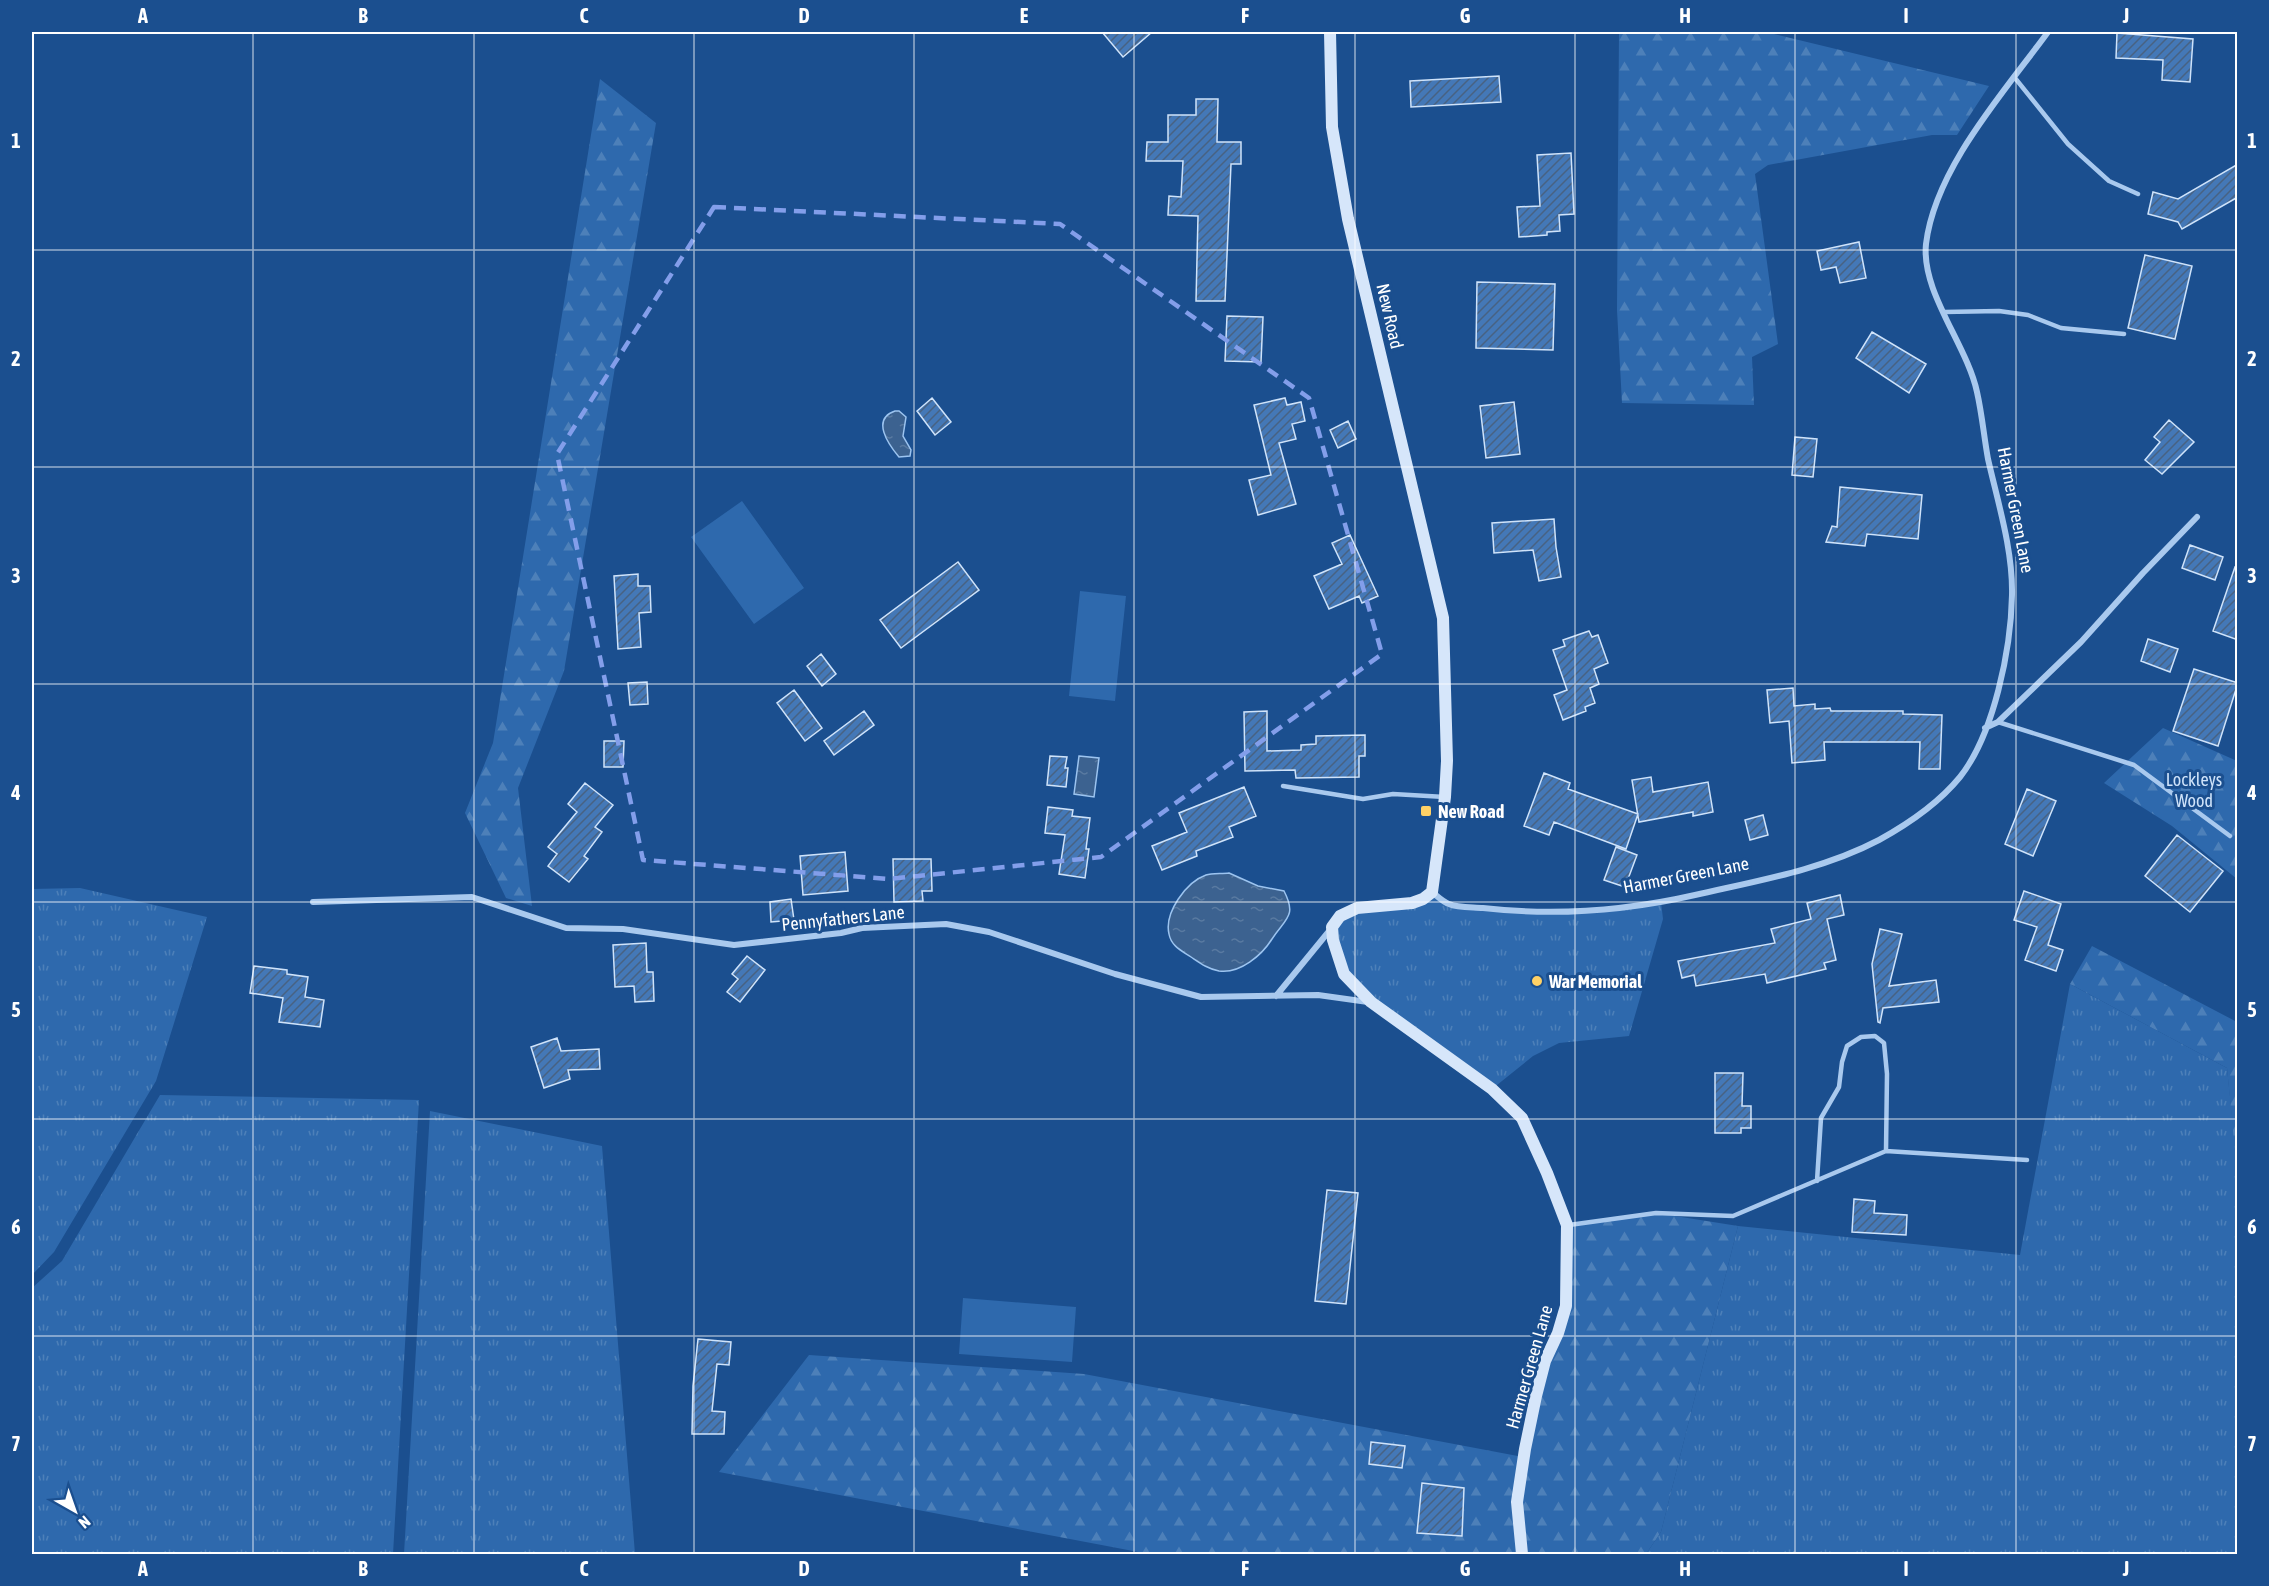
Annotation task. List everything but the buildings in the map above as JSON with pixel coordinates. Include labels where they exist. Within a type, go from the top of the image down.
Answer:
[{"type":"street","name":"New Road","points":[[1330,32],[1332,127],[1348,219],[1443,618],[1447,761],[1445,797],[1432,892]]},
{"type":"street","name":"Harmer Green Lane","points":[[1432,892],[1449,904],[1554,914],[1665,902],[1819,864],[1876,842],[1914,819],[1939,799],[1961,776],[1985,728],[2000,685],[2012,593],[2008,554],[1976,388],[1926,267],[1926,242],[1936,206],[1955,164],[1983,119],[2048,32]]},
{"type":"street","points":[[1985,728],[1998,722],[2081,642],[2197,517]]},
{"type":"street","points":[[1276,996],[1340,916],[1357,908],[1412,903],[1432,892]]},
{"type":"street","name":"Pennyfathers Lane","points":[[313,902],[472,897],[566,928],[623,929],[734,945],[841,933],[862,928],[946,924],[989,932],[1115,974],[1202,997],[1318,996],[1371,1002]]},
{"type":"street","name":"Harmer Green Lane","points":[[1332,927],[1333,940],[1344,974],[1371,1002],[1492,1089],[1522,1118],[1567,1225],[1566,1306],[1558,1333],[1545,1361],[1536,1396],[1517,1502],[1522,1554]]},
{"type":"lane","points":[[2014,78],[2068,144],[2109,181],[2138,194]]},
{"type":"lane","points":[[1944,312],[1999,311],[2028,315],[2061,328],[2124,334]]},
{"type":"lane","points":[[1998,722],[2134,765],[2230,836]]},
{"type":"lane","points":[[1283,786],[1363,799],[1392,794],[1445,797]]},
{"type":"lane","points":[[1817,1181],[1821,1118],[1839,1088],[1842,1062],[1847,1046],[1862,1037],[1875,1036],[1884,1043],[1887,1074],[1886,1151]]},
{"type":"lane","points":[[1567,1225],[1656,1214],[1733,1216],[1886,1151],[2026,1160]]},
{"type":"highlighted area","points":[[714,207],[1060,224],[1309,398],[1382,654],[1101,857],[889,879],[643,860],[557,454]]},
{"type":"green space","points":[[1619,32],[1766,32],[1989,86],[1957,135],[1932,135],[1768,165],[1755,174],[1778,344],[1752,357],[1754,405],[1622,403],[1617,310]]},
{"type":"green space","points":[[600,79],[656,123],[564,671],[518,788],[532,906],[506,898],[465,813],[493,743]]},
{"type":"green space","points":[[742,501],[804,588],[754,624],[691,537]]},
{"type":"green space","points":[[1080,591],[1126,596],[1115,701],[1069,696]]},
{"type":"green space","name":"Lockleys Wood","points":[[2163,728],[2237,761],[2237,879],[2172,826],[2104,783]]},
{"type":"green space","points":[[80,888],[207,917],[156,1081],[54,1252],[32,1275],[32,889]]},
{"type":"green space","points":[[1432,892],[1449,904],[1554,913],[1661,902],[1663,919],[1629,1036],[1559,1043],[1533,1056],[1492,1089],[1344,974],[1333,940],[1340,916]]},
{"type":"green space","points":[[2092,946],[2237,1022],[2237,1173],[2227,1068],[2070,984]]},
{"type":"green space","points":[[2070,984],[2227,1068],[2238,1173],[2237,1554],[1646,1554],[1661,1532],[1738,1226],[2020,1255]]},
{"type":"green space","points":[[160,1095],[419,1100],[393,1554],[32,1554],[32,1288],[62,1261]]},
{"type":"green space","points":[[430,1111],[602,1146],[635,1554],[404,1554]]},
{"type":"green space","points":[[1656,1213],[1738,1226],[1661,1532],[1646,1554],[1149,1554],[719,1472],[809,1355],[1084,1374],[1523,1457],[1558,1333],[1567,1225]]},
{"type":"green space","points":[[963,1298],[1076,1307],[1072,1362],[959,1354]]},
{"type":"water","points":[[895,411],[899,411],[906,417],[903,436],[911,450],[910,456],[899,457],[884,432],[884,420]]},
{"type":"water","points":[[1079,756],[1099,758],[1094,797],[1074,794]]},
{"type":"water","points":[[1229,873],[1258,886],[1284,891],[1290,912],[1268,945],[1250,962],[1235,970],[1219,971],[1204,966],[1177,948],[1170,938],[1168,926],[1173,908],[1191,884],[1206,875]]},
{"type":"place","name":"New Road","points":[[1426,811]]},
{"type":"place","name":"War Memorial","points":[[1537,981]]}]
